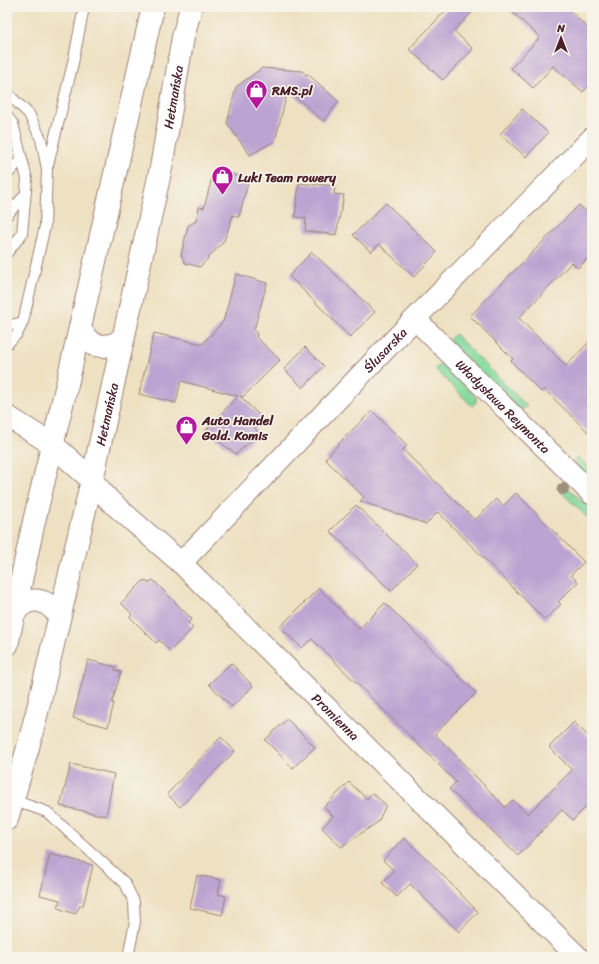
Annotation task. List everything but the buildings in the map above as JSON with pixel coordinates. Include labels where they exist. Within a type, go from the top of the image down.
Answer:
[{"type":"main road","points":[[7,645],[35,517],[80,329],[153,7]]},
{"type":"main road","name":"Hetmańska","points":[[10,809],[38,708],[92,480],[162,168],[184,37],[191,7]]},
{"type":"main road","points":[[80,329],[86,338],[94,345],[104,346],[115,344],[124,337]]},
{"type":"main road","points":[[53,445],[92,480]]},
{"type":"main road","points":[[13,615],[24,603],[40,601],[48,604],[59,616]]},
{"type":"street","name":"Ślusarska","points":[[181,563],[415,319],[592,138]]},
{"type":"street","name":"Władysława Reymonta","points":[[415,319],[592,494]]},
{"type":"street","points":[[7,416],[53,445]]},
{"type":"street","name":"Promienna","points":[[92,480],[110,501],[181,563],[578,957]]},
{"type":"lane","points":[[7,344],[17,334],[23,322],[45,226],[47,168],[73,63],[84,7]]},
{"type":"lane","points":[[7,94],[29,114],[41,139],[47,168]]},
{"type":"lane","points":[[7,116],[22,159],[27,179],[22,234],[7,253]]},
{"type":"lane","points":[[7,175],[22,159]]},
{"type":"lane","points":[[7,216],[25,194]]},
{"type":"lane","points":[[7,326],[23,322]]},
{"type":"lane","points":[[10,809],[47,812],[125,883],[134,902],[135,922],[128,957]]},
{"type":"green space","points":[[455,334],[527,406],[524,409],[518,410],[448,341]]},
{"type":"green space","points":[[442,363],[476,397],[476,402],[472,406],[435,369]]},
{"type":"green space","points":[[578,457],[592,471],[592,483],[574,466]]},
{"type":"green space","points":[[560,484],[565,485],[592,511],[592,517],[589,519],[556,487]]},
{"type":"place","name":"RMS.pl","points":[[257,110]]},
{"type":"place","name":"Luki Team rowery","points":[[222,196]]},
{"type":"place","name":"Auto Handel Gold. Komis","points":[[186,446]]}]
